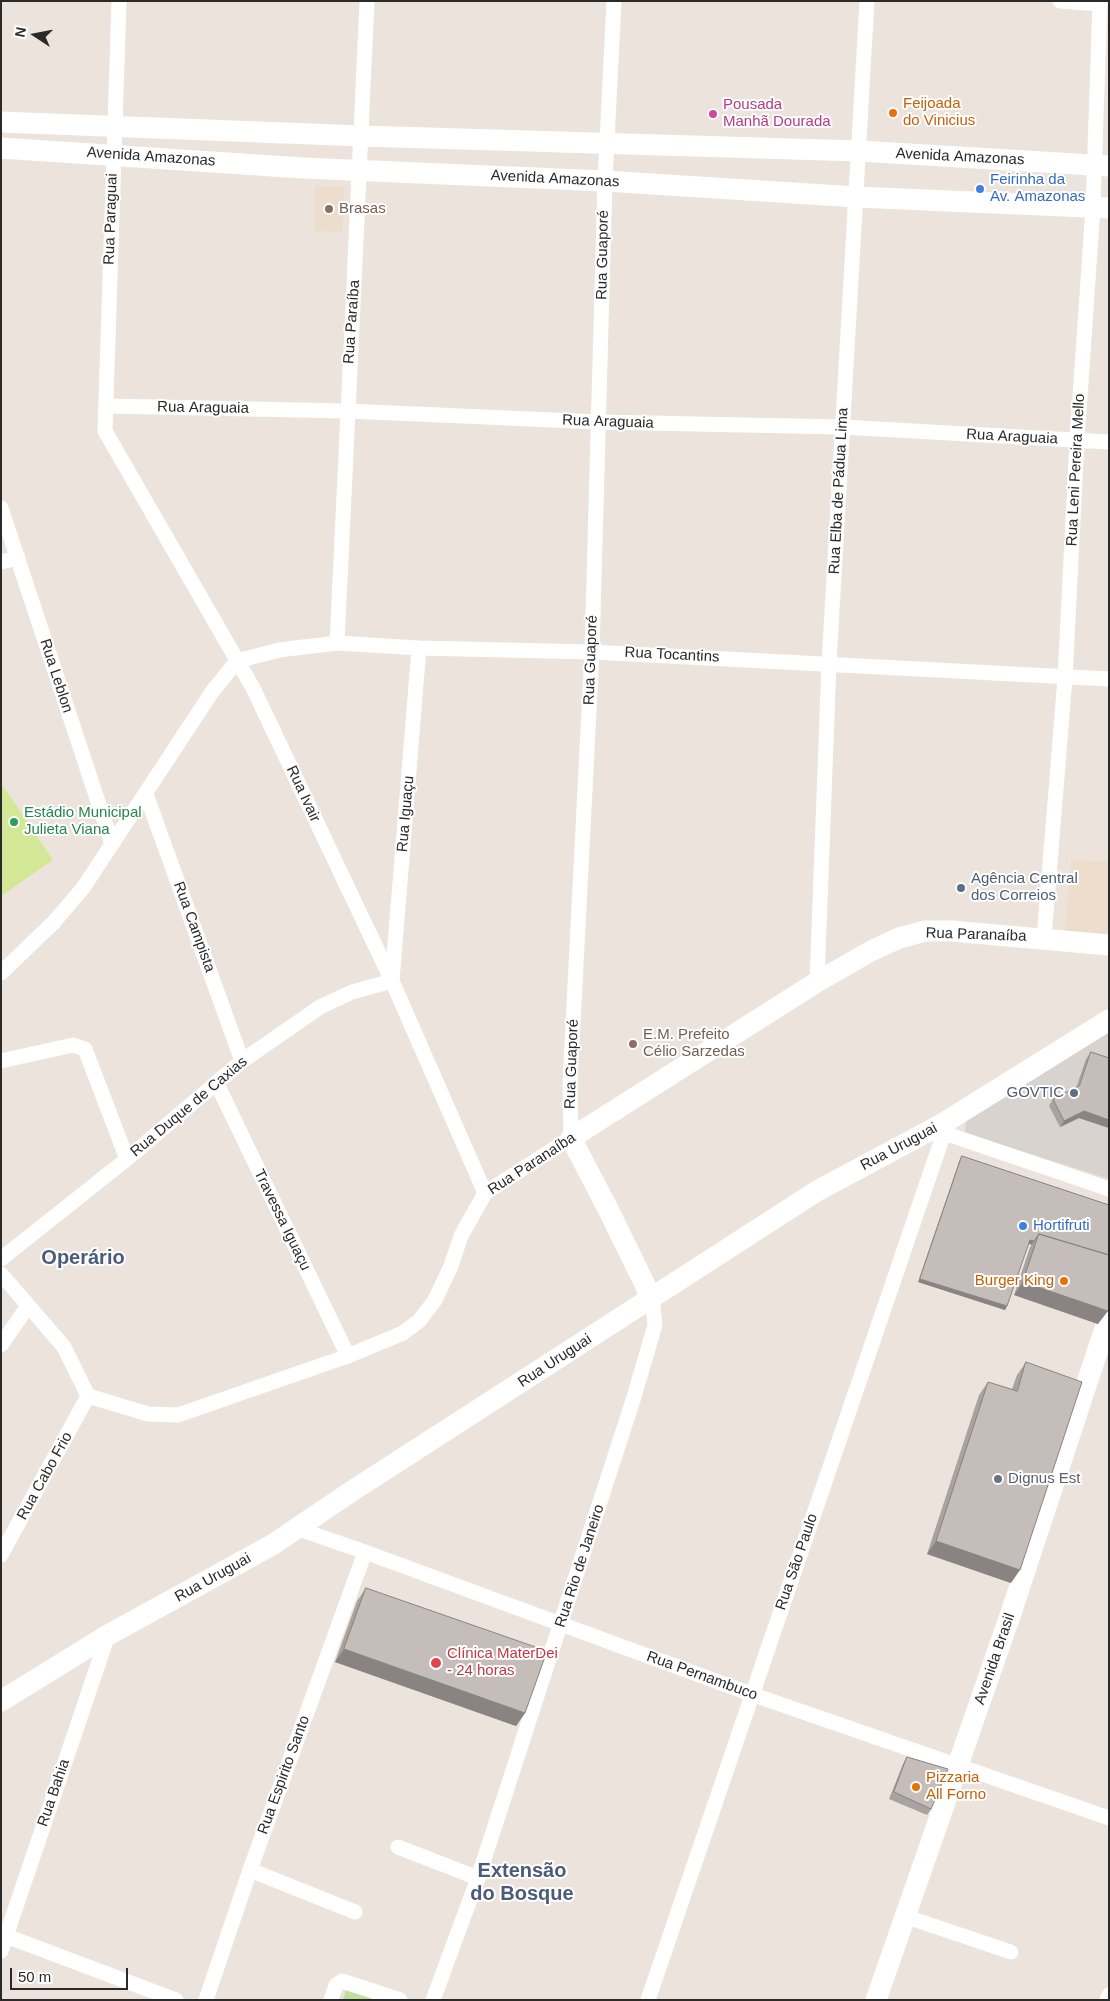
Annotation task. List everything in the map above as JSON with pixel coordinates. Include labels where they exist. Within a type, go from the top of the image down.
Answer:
[{"type":"street","name":"Rua Paraguai","points":[[106,406],[119,1]]},
{"type":"street","name":"Rua Paraíba","points":[[337,643],[347,411],[361,169],[367,1]]},
{"type":"street","name":"Rua Guaporé","points":[[614,1],[606,144],[592,652],[570,1074],[570,1138],[608,1209],[652,1299]]},
{"type":"street","name":"Rua Elba de Pádua Lima","points":[[817,982],[829,663],[867,1]]},
{"type":"street","points":[[1060,1],[1100,2]]},
{"type":"street","name":"Rua Leni Pereira Mello","points":[[1044,938],[1065,678],[1077,441],[1101,207],[1100,2]]},
{"type":"street","name":"Avenida Amazonas","points":[[1,122],[362,136],[859,151],[1101,165]]},
{"type":"street","name":"Avenida Amazonas","points":[[1,148],[303,168],[605,181],[856,197],[1101,207]]},
{"type":"street","name":"Rua Araguaia","points":[[106,406],[347,411],[599,422],[842,427],[1109,442]]},
{"type":"street","name":"Rua Ivair","points":[[106,406],[105,431],[257,697],[392,980],[485,1193]]},
{"type":"street","name":"Rua Leblon","points":[[1,508],[112,844]]},
{"type":"street","points":[[1,562],[18,558]]},
{"type":"street","name":"Rua Tocantins","points":[[237,661],[279,650],[337,643],[420,648],[592,652],[829,663],[1065,678],[1109,678]]},
{"type":"street","name":"Rua Iguaçu","points":[[392,980],[420,648]]},
{"type":"street","points":[[1,974],[54,922],[83,888],[212,692],[237,661]]},
{"type":"street","name":"Rua Campista","points":[[146,794],[242,1061]]},
{"type":"street","name":"Rua Paranaíba","points":[[88,1396],[148,1414],[178,1415],[348,1356],[402,1333],[419,1321],[435,1300],[451,1266],[461,1236],[485,1193],[817,982],[871,951],[899,938],[925,931],[951,931],[1109,945]]},
{"type":"street","name":"Rua Duque de Caxias","points":[[1,1258],[127,1159],[242,1061],[320,1007],[352,992],[392,980]]},
{"type":"street","name":"Rua Uruguai","points":[[1,1702],[108,1635],[272,1546],[296,1528],[817,1191],[943,1128],[1109,1020]]},
{"type":"street","points":[[1,1061],[73,1045],[85,1050],[127,1159]]},
{"type":"street","name":"Travessa Iguaçu","points":[[217,1084],[348,1356]]},
{"type":"street","points":[[943,1128],[1109,1189]]},
{"type":"street","name":"Rua São Paulo","points":[[648,2000],[943,1128]]},
{"type":"street","points":[[1,1274],[64,1347],[88,1396]]},
{"type":"street","name":"Rua Rio de Janeiro","points":[[433,2000],[478,1878],[634,1397],[654,1326],[652,1299]]},
{"type":"street","points":[[1,1345],[28,1306]]},
{"type":"street","name":"Avenida Brasil","points":[[876,2000],[1014,1603],[1109,1316]]},
{"type":"street","name":"Rua Cabo Frio","points":[[1,1555],[88,1396]]},
{"type":"street","name":"Rua Pernambuco","points":[[296,1528],[751,1694],[1109,1818]]},
{"type":"street","name":"Rua Espirito Santo","points":[[206,2000],[250,1870],[365,1552]]},
{"type":"street","name":"Rua Bahia","points":[[1,1951],[4,1934],[108,1635]]},
{"type":"street","points":[[398,1847],[478,1878]]},
{"type":"street","points":[[250,1870],[355,1912]]},
{"type":"street","points":[[904,1916],[1011,1952]]},
{"type":"street","points":[[4,1934],[176,2000]]},
{"type":"street","points":[[331,2000],[336,1985],[339,1982],[346,1981],[400,2000]]},
{"type":"street","points":[[1107,2000],[1109,1996]]},
{"type":"shaded area","name":"Brasas","points":[[315,186],[344,187],[343,232],[314,231]]},
{"type":"shaded area","points":[[1071,860],[1109,862],[1109,936],[1065,933]]},
{"type":"shaded area","points":[[1109,1032],[1109,1179],[965,1133],[966,1121]]},
{"type":"green space","name":"Estádio Municipal Julieta Viana","points":[[1,783],[53,860],[1,896]]},
{"type":"green space","points":[[348,1984],[394,2000],[343,2000]]},
{"type":"building","points":[[1091,1052],[1109,1058],[1109,1120],[1084,1111],[1064,1121],[1053,1099],[1079,1086]]},
{"type":"building","name":"Hortifruti","points":[[962,1156],[1109,1205],[1109,1255],[1039,1234],[1034,1241],[1030,1240],[1007,1306],[920,1279]]},
{"type":"building","name":"Burger King","points":[[1039,1234],[1109,1255],[1108,1311],[1023,1282]]},
{"type":"building","name":"Dignus Est","points":[[1026,1362],[1082,1382],[1020,1570],[936,1541],[988,1382],[1017,1391]]},
{"type":"building","name":"Clínica MaterDei - 24 horas","points":[[366,1588],[547,1651],[525,1713],[344,1649]]},
{"type":"building","name":"Pizzaria All Forno","points":[[907,1757],[948,1769],[931,1809],[894,1792]]},
{"type":"place","name":"Feijoada do Vinicius","points":[[893,113]]},
{"type":"place","name":"Pousada Manhã Dourada","points":[[713,114]]},
{"type":"place","name":"Feirinha da Av. Amazonas","points":[[980,189]]},
{"type":"place","name":"Brasas","points":[[329,209]]},
{"type":"place","name":"Estádio Municipal Julieta Viana","points":[[14,822]]},
{"type":"place","name":"Agência Central dos Correios","points":[[961,888]]},
{"type":"place","name":"E.M. Prefeito Célio Sarzedas","points":[[633,1044]]},
{"type":"place","name":"GOVTIC","points":[[1074,1093]]},
{"type":"place","name":"Hortifruti","points":[[1023,1226]]},
{"type":"place","name":"Burger King","points":[[1064,1281]]},
{"type":"place","name":"Dignus Est","points":[[998,1479]]},
{"type":"place","name":"Clínica MaterDei - 24 horas","points":[[436,1663]]},
{"type":"place","name":"Pizzaria All Forno","points":[[916,1787]]},
{"type":"district","name":"Operário","points":[[83,1258]]},
{"type":"district","name":"Extensão do Bosque","points":[[522,1882]]}]
